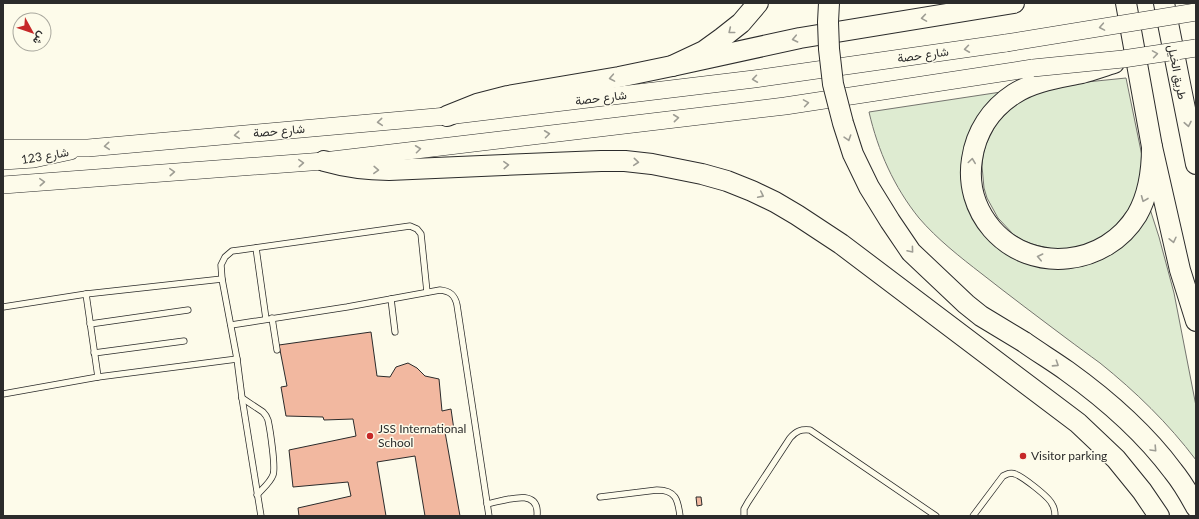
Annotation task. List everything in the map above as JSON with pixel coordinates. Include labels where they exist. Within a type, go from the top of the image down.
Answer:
[{"type":"highway","points":[[672,66],[704,51],[722,38],[741,23],[758,3]]},
{"type":"highway","points":[[829,3],[829,49],[833,84],[853,154],[878,204],[911,252],[966,304],[981,316],[1067,371],[1104,400],[1157,451],[1173,471],[1196,507]]},
{"type":"highway","points":[[1126,3],[1152,147],[1180,270],[1196,321]]},
{"type":"highway","name":"طريق الخيل","points":[[1164,3],[1196,164]]},
{"type":"highway","points":[[447,116],[477,104],[498,98],[619,77],[800,38],[1001,4]]},
{"type":"highway","points":[[1123,59],[1097,68],[1033,84],[1004,101],[988,118],[976,141],[971,166],[971,179],[976,203],[988,224],[1006,242],[1015,248],[1038,257],[1063,260],[1090,253],[1101,248],[1122,233],[1138,214],[1150,182],[1152,147]]},
{"type":"highway","points":[[324,161],[350,167],[389,170],[551,162],[625,161],[696,172],[728,181],[752,191],[776,202],[841,244],[1078,422],[1116,459],[1142,491],[1159,516]]},
{"type":"main road","name":"شارع حصة","points":[[3,148],[88,148],[447,116],[754,80],[1006,43],[1196,12]]},
{"type":"main road","points":[[3,185],[324,161],[785,106],[1032,68],[1123,59],[1196,48]]},
{"type":"main road","name":"شارع 123","points":[[3,162],[34,160],[88,148]]},
{"type":"lane","points":[[260,516],[237,358],[222,279],[222,265],[225,257],[232,251],[410,226],[416,228],[421,234],[427,292]]},
{"type":"lane","points":[[256,248],[269,318],[277,350]]},
{"type":"lane","points":[[3,307],[86,294],[222,279]]},
{"type":"lane","points":[[231,325],[440,290],[452,294],[455,299],[489,516]]},
{"type":"lane","points":[[86,294],[98,377]]},
{"type":"lane","points":[[391,299],[395,332]]},
{"type":"lane","points":[[90,324],[188,310]]},
{"type":"lane","points":[[94,353],[184,341]]},
{"type":"lane","points":[[3,394],[98,377],[237,358]]},
{"type":"lane","points":[[242,398],[263,412],[269,423],[274,474],[257,494]]},
{"type":"lane","points":[[744,516],[744,509],[748,502],[790,438],[795,432],[810,430],[936,516]]},
{"type":"lane","points":[[973,516],[1003,476],[1009,473],[1016,474],[1047,497],[1052,503],[1055,516]]},
{"type":"lane","points":[[600,497],[657,490],[666,491],[675,497],[680,516]]},
{"type":"lane","points":[[487,504],[512,499],[527,498],[534,502],[537,516]]},
{"type":"green space","points":[[1126,78],[1143,167],[1136,200],[1108,235],[1077,249],[1054,250],[1032,244],[1013,234],[998,218],[987,198],[984,188],[982,166],[983,155],[986,144],[996,124],[1012,107],[1031,94],[1067,84]]},
{"type":"green space","points":[[1001,92],[965,146],[1002,251],[1014,258],[1040,266],[1065,269],[1078,267],[1104,258],[1126,243],[1135,233],[1150,209],[1174,293],[1196,406],[1196,460],[1163,421],[1113,374],[992,282],[957,254],[926,226],[902,194],[888,168],[877,141],[869,112]]},
{"type":"building","name":"JSS International School","points":[[371,332],[377,376],[390,377],[396,367],[408,363],[417,368],[425,376],[439,379],[442,411],[451,409],[454,430],[445,432],[460,516],[425,516],[415,456],[377,462],[386,516],[299,516],[298,508],[351,496],[348,482],[293,487],[289,450],[356,436],[353,419],[324,420],[323,417],[286,416],[281,387],[287,386],[279,345]]},
{"type":"building","points":[[696,497],[701,497],[702,505],[697,506]]},
{"type":"place","name":"JSS International School","points":[[370,436]]},
{"type":"place","name":"Visitor parking","points":[[1023,456]]}]
